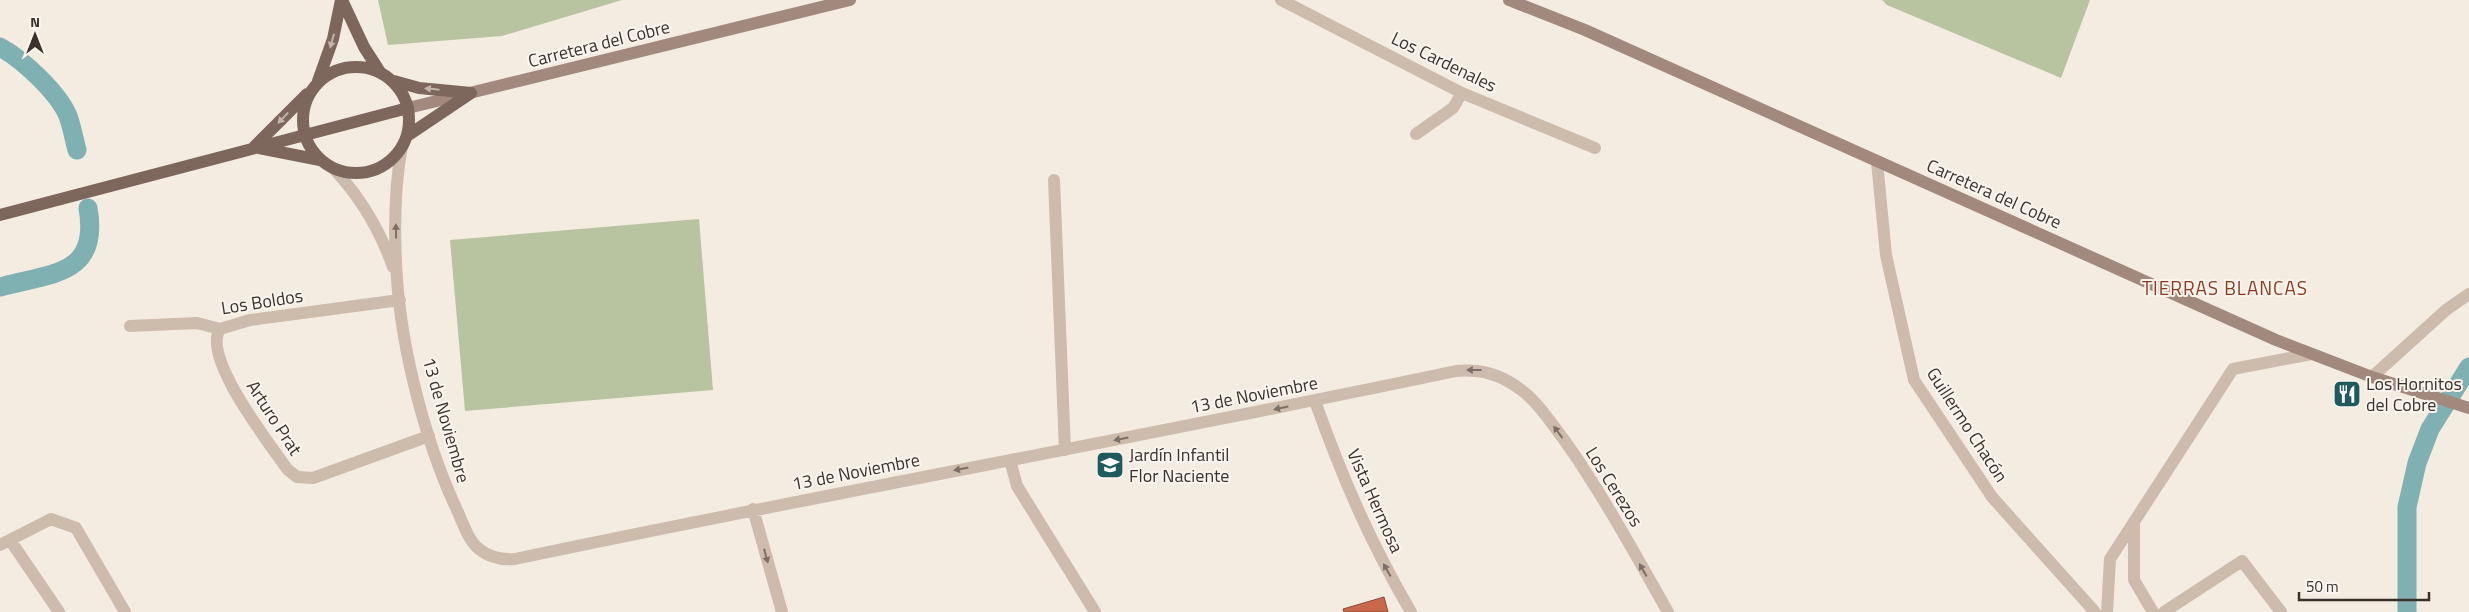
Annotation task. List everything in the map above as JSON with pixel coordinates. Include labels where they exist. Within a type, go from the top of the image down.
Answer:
[{"type":"main road","points":[[342,0],[364,47],[380,72]]},
{"type":"main road","points":[[342,0],[333,39],[315,85],[305,102],[302,117],[304,134],[310,147],[320,160],[334,169],[347,172],[372,170],[384,165],[405,141],[471,93]]},
{"type":"main road","name":"Carretera del Cobre","points":[[0,215],[304,134],[850,0]]},
{"type":"main road","name":"Carretera del Cobre","points":[[1510,0],[1570,24],[2311,354],[2372,377],[2468,408]]},
{"type":"main road","points":[[254,147],[315,85],[338,69],[352,66],[366,67],[380,72],[394,82],[403,93],[410,122],[405,141]]},
{"type":"main road","points":[[394,82],[419,88],[471,93]]},
{"type":"main road","points":[[254,147],[320,160]]},
{"type":"street","name":"Los Cardenales","points":[[1281,0],[1462,93],[1595,148]]},
{"type":"street","points":[[1416,134],[1453,108],[1462,93]]},
{"type":"street","name":"13 de Noviembre","points":[[405,141],[398,169],[396,202],[397,279],[414,380],[429,436],[451,499],[469,536],[480,550],[496,558],[515,558],[753,509],[1471,370],[1493,373],[1519,388]]},
{"type":"street","name":"Guillermo Chacón","points":[[1877,162],[1886,255],[1914,380],[1992,497],[2095,612]]},
{"type":"street","name":"13 de Noviembre","points":[[334,169],[367,210],[387,250],[397,279]]},
{"type":"street","points":[[1054,180],[1065,450]]},
{"type":"street","points":[[2372,377],[2446,310],[2469,294]]},
{"type":"street","name":"Los Boldos","points":[[130,326],[197,323],[220,329],[250,320],[400,300]]},
{"type":"street","name":"Arturo Prat","points":[[220,329],[216,335],[216,350],[230,382],[287,469],[297,477],[313,478],[429,436]]},
{"type":"street","points":[[2107,612],[2110,559],[2233,369],[2311,354]]},
{"type":"street","name":"Los Cerezos","points":[[1519,388],[1542,410],[1575,456],[1668,612]]},
{"type":"street","name":"Vista Hermosa","points":[[1315,401],[1350,495],[1379,556],[1411,612]]},
{"type":"street","points":[[1010,460],[1017,486],[1095,612]]},
{"type":"street","points":[[753,509],[782,612]]},
{"type":"street","points":[[59,612],[5,542],[51,519],[76,528],[124,612]]},
{"type":"street","points":[[2134,522],[2134,580],[2153,612]]},
{"type":"street","points":[[2164,612],[2242,561],[2281,612]]},
{"type":"green space","points":[[378,0],[622,0],[502,36],[388,45]]},
{"type":"green space","points":[[1882,0],[2090,0],[2061,78],[1887,5]]},
{"type":"green space","points":[[699,219],[713,390],[465,411],[450,240]]},
{"type":"building","points":[[1384,597],[1388,612],[1344,612],[1343,609]]},
{"type":"waterway","points":[[0,47],[29,68],[56,97],[68,116],[77,150]]},
{"type":"waterway","points":[[0,287],[53,274],[68,268],[79,259],[86,247],[90,230],[88,208]]},
{"type":"waterway","points":[[2407,612],[2407,507],[2417,463],[2430,429],[2469,367]]},
{"type":"place","name":"Los Hornitos del Cobre","points":[[2347,394]]},
{"type":"place","name":"Jardín Infantil Flor Naciente","points":[[1110,465]]},
{"type":"district","name":"TIERRAS BLANCAS","points":[[2225,288]]}]
